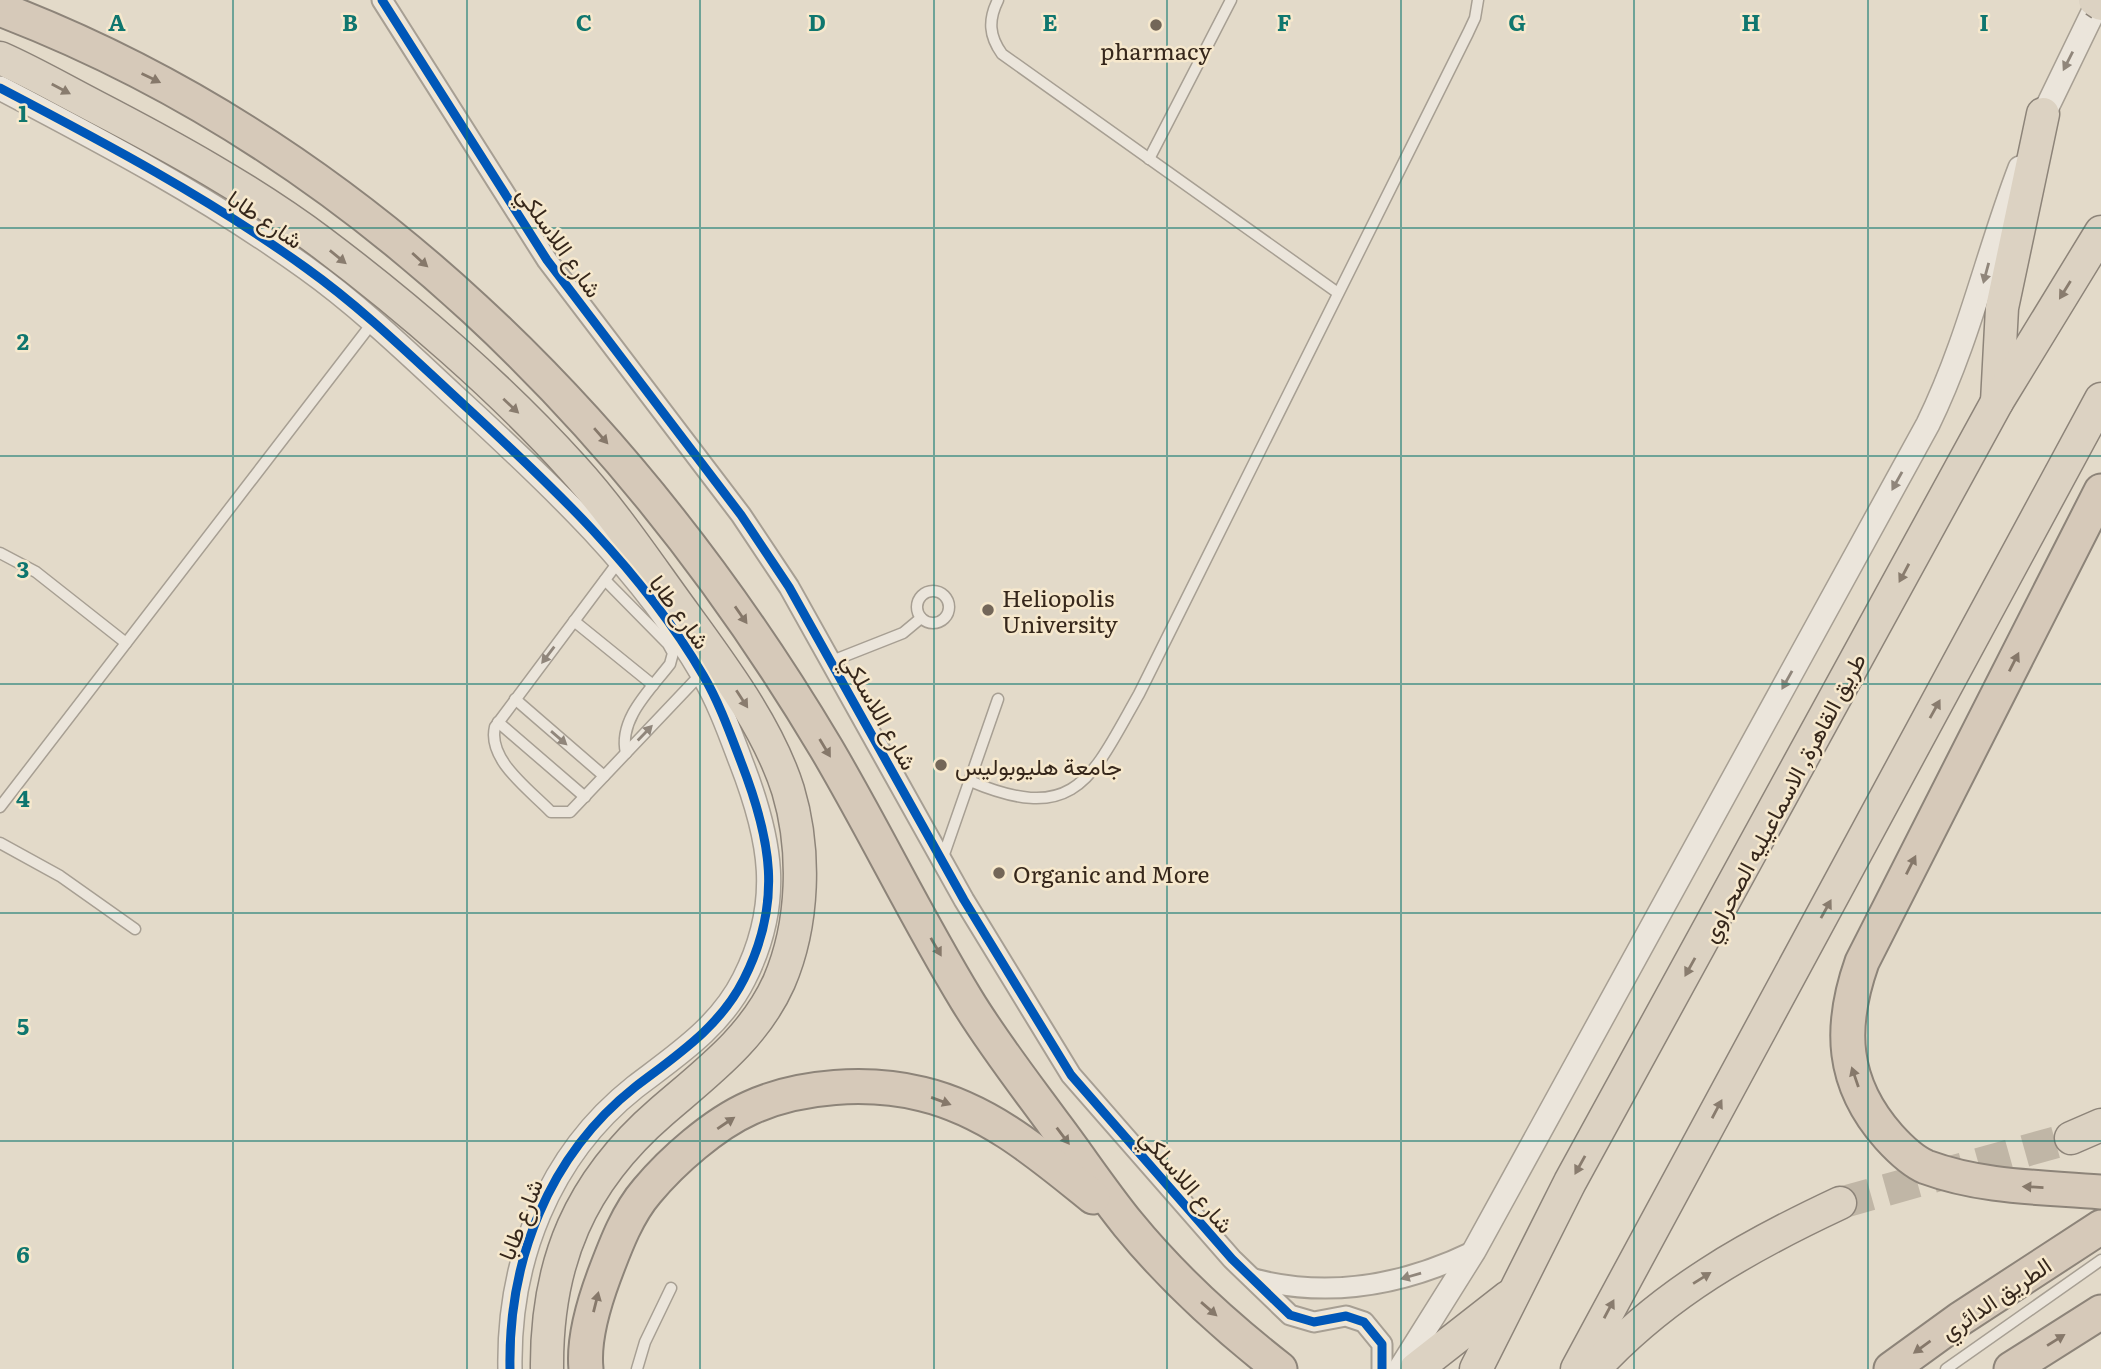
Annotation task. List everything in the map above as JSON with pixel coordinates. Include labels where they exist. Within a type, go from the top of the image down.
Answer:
[{"type":"highway","points":[[0,9],[43,26],[195,102],[261,142],[349,202],[407,248],[533,364],[596,430],[650,493],[764,648],[826,749],[969,1004],[1130,1226],[1201,1303],[1280,1369]]},
{"type":"highway","points":[[0,58],[233,182],[322,244],[422,326],[514,408],[563,478],[701,637],[773,748],[789,793],[798,841],[799,889],[792,936],[779,982],[753,1025],[723,1060],[657,1115],[610,1162],[577,1214],[561,1257],[552,1300],[547,1369]]},
{"type":"highway","points":[[1997,402],[2002,308],[2043,114]]},
{"type":"highway","name":"طريق القاهرة, الاسماعيليه الصحراوي","points":[[1476,1369],[1570,1182],[1997,402],[2101,232]]},
{"type":"highway","points":[[1577,1369],[2101,399]]},
{"type":"highway","points":[[2097,511],[1862,962],[1849,1010],[1847,1051],[1869,1112],[1896,1144],[1923,1166],[1998,1186],[2101,1192]]},
{"type":"highway","points":[[586,1369],[595,1301],[616,1243],[646,1192],[691,1147],[750,1108],[806,1091],[874,1086],[923,1094],[981,1116],[1024,1142],[1130,1226]]},
{"type":"highway","points":[[2071,1138],[2101,1125]]},
{"type":"highway","points":[[1594,1369],[1613,1349],[1682,1290],[1758,1242],[1840,1203]]},
{"type":"highway","name":"الطريق الدائري","points":[[1891,1369],[1960,1319],[2101,1227]]},
{"type":"highway","points":[[1416,1369],[1515,1292]]},
{"type":"highway","points":[[2011,1369],[2101,1312]]},
{"type":"street","name":"شارع اللاسلكي","points":[[382,0],[547,260],[741,515],[832,661],[942,860],[1071,1075],[1253,1279],[1290,1315],[1301,1321],[1314,1322],[1346,1316],[1364,1322],[1372,1327],[1382,1343],[1382,1369]]},
{"type":"street","points":[[1400,1369],[1474,1251],[1928,424],[1959,355],[1999,223],[2043,114],[2098,1]]},
{"type":"street","name":"شارع طابا","points":[[0,88],[123,153],[216,207],[308,270],[563,478],[619,561],[671,627],[717,700],[759,807],[768,850],[770,895],[761,940],[743,982],[718,1020],[682,1054],[632,1090],[590,1130],[556,1177],[531,1229],[515,1285],[510,1369]]},
{"type":"street","points":[[1253,1279],[1304,1289],[1356,1288],[1417,1275],[1474,1251]]},
{"type":"lane","points":[[998,0],[990,24],[991,34],[1002,54],[1338,293]]},
{"type":"lane","points":[[1149,159],[1231,0]]},
{"type":"lane","points":[[970,780],[1017,798],[1039,799],[1060,794],[1079,785],[1095,770],[1139,694],[1475,18],[1478,0]]},
{"type":"lane","points":[[0,807],[373,321]]},
{"type":"lane","points":[[0,553],[36,572],[126,643]]},
{"type":"lane","points":[[619,561],[498,722],[493,741],[499,757],[551,812],[570,812],[702,673]]},
{"type":"lane","points":[[605,580],[671,648],[673,659],[627,723],[623,741],[626,752]]},
{"type":"lane","points":[[832,661],[903,633],[921,618]]},
{"type":"lane","points":[[574,621],[653,685]]},
{"type":"lane","points":[[515,699],[604,776]]},
{"type":"lane","points":[[942,860],[998,699]]},
{"type":"lane","points":[[498,722],[585,797]]},
{"type":"lane","points":[[0,843],[60,876],[135,929]]},
{"type":"lane","points":[[1946,1369],[2101,1260]]},
{"type":"lane","points":[[637,1369],[645,1342],[671,1288]]},
{"type":"tunnel","points":[[1840,1203],[2071,1138]]},
{"type":"cycle path","points":[[382,0],[547,260],[741,515],[789,587],[964,900],[1071,1075],[1232,1259],[1290,1315],[1314,1322],[1346,1316],[1364,1322],[1382,1344],[1382,1369]]},
{"type":"cycle path","points":[[0,88],[117,151],[232,218],[327,283],[386,333],[562,498],[623,564],[679,637],[709,685],[728,729],[751,790],[765,844],[768,897],[756,951],[744,979],[723,1012],[696,1039],[605,1114],[578,1145],[557,1178],[539,1213],[516,1289],[510,1369]]},
{"type":"place","name":"pharmacy","points":[[1156,25]]},
{"type":"place","name":"Heliopolis University","points":[[988,610]]},
{"type":"place","name":"جامعة هليوبوليس","points":[[941,765]]},
{"type":"place","name":"Organic and More","points":[[999,873]]}]
